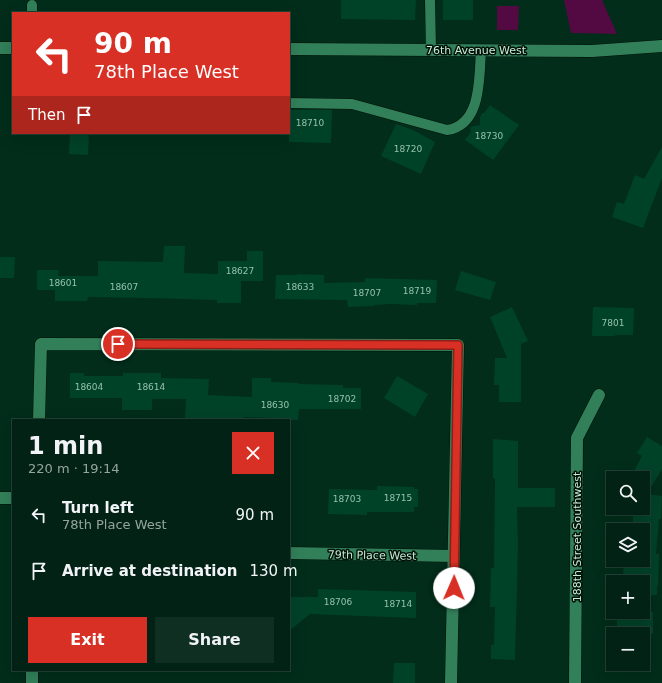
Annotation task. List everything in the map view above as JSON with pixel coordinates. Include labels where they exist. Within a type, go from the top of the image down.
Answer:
[{"type":"street","name":"76th Avenue West","points":[[290,49],[592,51],[662,46]]},
{"type":"street","points":[[0,48],[12,48]]},
{"type":"street","points":[[39,419],[41,344],[458,345],[451,683]]},
{"type":"street","name":"188th Street Southwest","points":[[575,683],[578,438],[599,395]]},
{"type":"street","points":[[0,498],[12,498]]},
{"type":"street","name":"79th Place West","points":[[290,553],[454,556]]},
{"type":"street","points":[[32,671],[32,683]]},
{"type":"lane","points":[[430,0],[431,50]]},
{"type":"lane","points":[[290,103],[352,104],[441,129],[454,129],[460,126],[467,119],[477,100],[481,50]]},
{"type":"shaded area","points":[[564,0],[602,0],[617,34],[571,33]]},
{"type":"shaded area","points":[[497,6],[519,6],[518,30],[497,30]]},
{"type":"building","points":[[341,0],[416,0],[415,20],[341,19]]},
{"type":"building","points":[[443,0],[473,0],[473,20],[443,20]]},
{"type":"building","points":[[490,105],[519,125],[493,160],[465,140],[471,132],[470,127],[480,125],[480,117],[482,113],[484,113]]},
{"type":"building","points":[[290,110],[332,110],[331,143],[289,142]]},
{"type":"building","points":[[396,124],[413,130],[435,142],[421,174],[381,156]]},
{"type":"building","points":[[70,134],[89,134],[88,155],[69,154]]},
{"type":"building","points":[[662,147],[662,178],[643,228],[612,217],[617,202],[624,204],[635,175],[644,179]]},
{"type":"building","points":[[164,246],[185,246],[184,273],[218,274],[218,261],[247,261],[247,251],[263,251],[263,281],[241,281],[241,303],[217,303],[217,300],[88,297],[87,301],[55,301],[55,290],[37,290],[37,270],[59,270],[58,276],[98,276],[98,261],[163,262]]},
{"type":"building","points":[[0,257],[15,257],[14,278],[0,278]]},
{"type":"building","points":[[461,271],[496,282],[490,300],[455,290]]},
{"type":"building","points":[[276,275],[324,275],[324,283],[365,282],[365,278],[437,280],[436,303],[348,307],[347,300],[275,299]]},
{"type":"building","points":[[512,307],[528,341],[521,344],[521,402],[499,402],[499,385],[494,385],[495,358],[507,358],[490,317]]},
{"type":"building","points":[[593,307],[634,308],[633,335],[592,336]]},
{"type":"building","points":[[70,373],[84,373],[84,376],[123,376],[123,373],[161,373],[161,378],[209,379],[208,395],[252,397],[252,378],[271,378],[271,382],[343,385],[343,388],[361,388],[361,409],[299,409],[298,420],[244,417],[244,419],[187,419],[185,418],[186,399],[152,399],[152,410],[122,410],[122,398],[70,398]]},
{"type":"building","points":[[397,376],[428,394],[415,417],[384,398]]},
{"type":"building","points":[[647,437],[662,446],[662,469],[650,489],[650,471],[634,471],[642,456],[637,453]]},
{"type":"building","points":[[493,439],[518,441],[518,488],[555,488],[555,507],[517,507],[518,544],[515,660],[491,659],[491,645],[494,645],[495,607],[490,607],[491,568],[494,568],[495,479],[493,478]]},
{"type":"building","points":[[377,486],[414,487],[414,489],[418,489],[418,507],[414,507],[414,512],[367,512],[367,515],[328,514],[329,489],[377,490]]},
{"type":"building","points":[[650,494],[662,496],[661,519],[659,519],[656,554],[659,554],[657,595],[650,595],[650,575],[623,574],[624,567],[650,567],[650,523],[633,523],[633,515],[650,515]]},
{"type":"building","points":[[318,589],[416,592],[416,618],[310,614],[290,630],[290,597],[318,597]]},
{"type":"building","points":[[650,612],[653,612],[653,634],[650,634],[650,627],[617,627],[617,619],[650,619]]},
{"type":"building","points":[[394,663],[415,663],[415,683],[393,683]]},
{"type":"route","points":[[118,344],[458,345],[454,588]]}]
